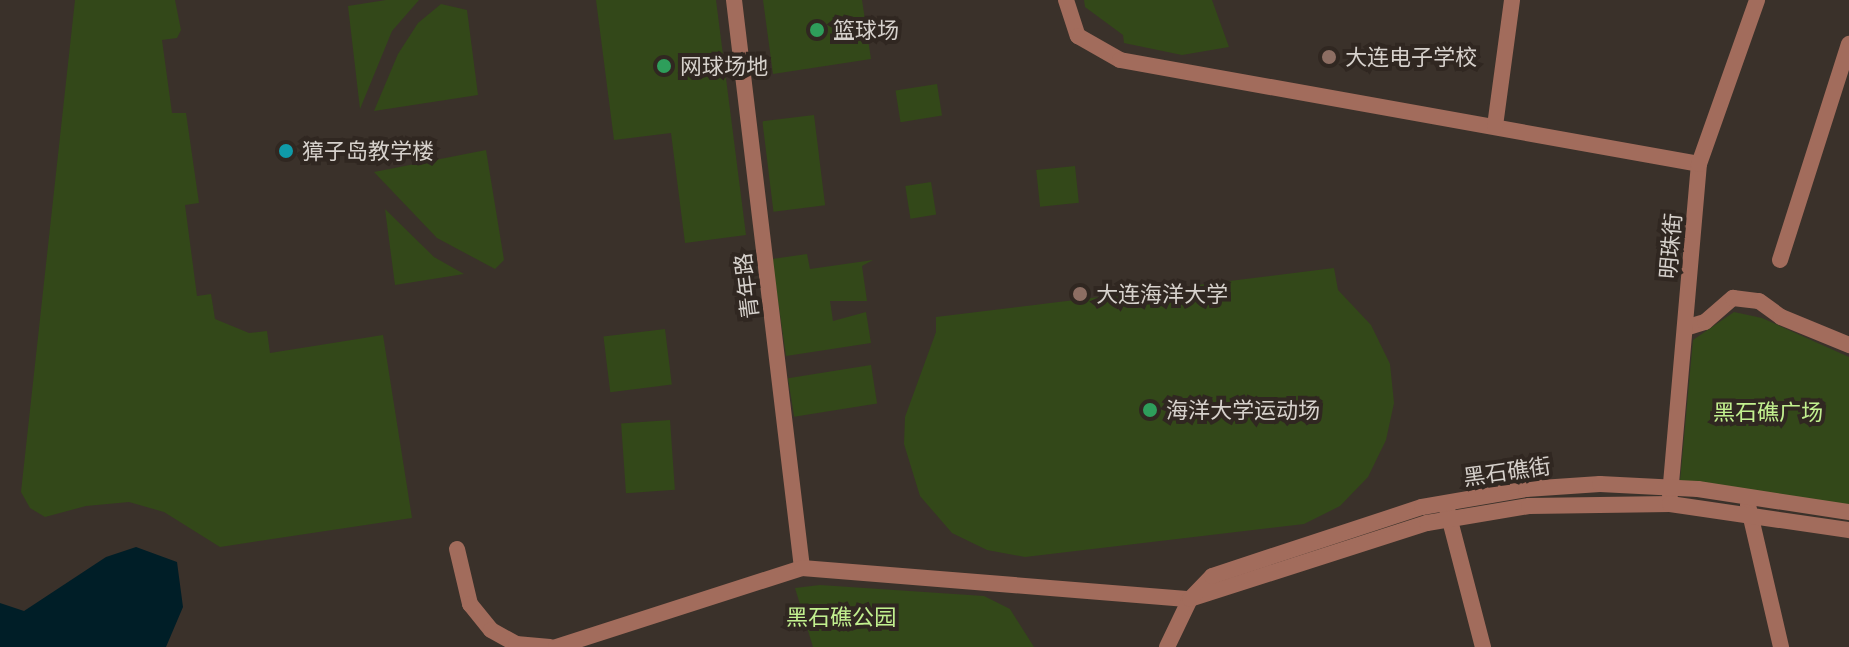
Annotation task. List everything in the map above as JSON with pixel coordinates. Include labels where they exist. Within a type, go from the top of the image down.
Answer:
[{"type":"street","name":"青年路","points":[[734,0],[802,568]]},
{"type":"street","points":[[1066,0],[1078,36],[1120,60],[1699,164]]},
{"type":"street","points":[[1495,126],[1512,0]]},
{"type":"street","name":"明珠街","points":[[1670,504],[1699,164],[1757,0]]},
{"type":"street","points":[[1780,260],[1849,44]]},
{"type":"street","points":[[1685,328],[1705,322],[1733,298],[1759,301],[1781,317],[1849,345]]},
{"type":"street","name":"黑石礁街","points":[[1167,647],[1190,599],[1212,576],[1448,511],[1563,485],[1671,487],[1849,512]]},
{"type":"street","points":[[1745,496],[1781,647]]},
{"type":"street","name":"黑石礁街","points":[[1448,511],[1565,503],[1670,504],[1849,530]]},
{"type":"street","points":[[1448,511],[1483,647]]},
{"type":"street","points":[[457,549],[470,604],[491,630],[516,644],[553,647],[802,568],[1190,599]]},
{"type":"green space","points":[[75,0],[175,0],[181,30],[177,38],[162,40],[172,113],[186,113],[199,203],[185,205],[197,296],[211,294],[215,319],[249,333],[267,331],[270,353],[383,335],[412,518],[220,547],[164,512],[129,502],[86,506],[45,517],[30,508],[21,492]]},
{"type":"green space","points":[[386,0],[419,0],[392,31],[360,109],[348,6]]},
{"type":"green space","name":"网球场地","points":[[596,0],[716,0],[746,235],[685,243],[671,133],[614,140]]},
{"type":"green space","name":"篮球场","points":[[763,0],[862,0],[871,59],[773,74]]},
{"type":"green space","points":[[1084,0],[1212,0],[1229,47],[1182,55],[1124,43],[1123,35],[1085,7]]},
{"type":"green space","points":[[441,4],[467,10],[478,95],[374,111],[398,54],[418,23]]},
{"type":"green space","points":[[937,84],[942,116],[901,122],[896,91]]},
{"type":"green space","points":[[814,115],[825,205],[773,212],[762,121]]},
{"type":"green space","points":[[486,150],[504,260],[495,269],[437,238],[374,172]]},
{"type":"green space","points":[[1075,166],[1079,203],[1040,207],[1036,170]]},
{"type":"green space","points":[[931,182],[936,215],[910,219],[905,186]]},
{"type":"green space","points":[[385,209],[434,257],[464,274],[395,285]]},
{"type":"green space","points":[[807,254],[810,269],[873,260],[862,266],[867,301],[830,301],[833,321],[866,312],[871,343],[786,356],[772,259]]},
{"type":"green space","name":"海洋大学运动场","points":[[1334,268],[1338,290],[1371,325],[1390,364],[1394,403],[1386,440],[1368,477],[1340,506],[1304,524],[1025,557],[987,550],[952,533],[920,496],[904,444],[905,417],[936,332],[936,317]]},
{"type":"green space","name":"黑石礁广场","points":[[1734,312],[1762,318],[1849,357],[1849,507],[1680,481],[1693,340]]},
{"type":"green space","points":[[665,329],[672,385],[610,392],[603,337]]},
{"type":"green space","points":[[871,365],[877,404],[794,417],[788,378]]},
{"type":"green space","points":[[670,420],[675,490],[626,493],[621,423]]},
{"type":"green space","name":"黑石礁公园","points":[[820,585],[984,596],[1010,609],[1034,647],[813,647],[795,588]]},
{"type":"water","points":[[136,547],[177,562],[183,607],[166,647],[0,647],[0,603],[24,611],[106,557]]},
{"type":"place","name":"篮球场","points":[[817,30]]},
{"type":"place","name":"大连电子学校","points":[[1329,57]]},
{"type":"place","name":"网球场地","points":[[664,66]]},
{"type":"place","name":"獐子岛教学楼","points":[[286,151]]},
{"type":"place","name":"大连海洋大学","points":[[1080,294]]},
{"type":"place","name":"海洋大学运动场","points":[[1150,410]]}]
